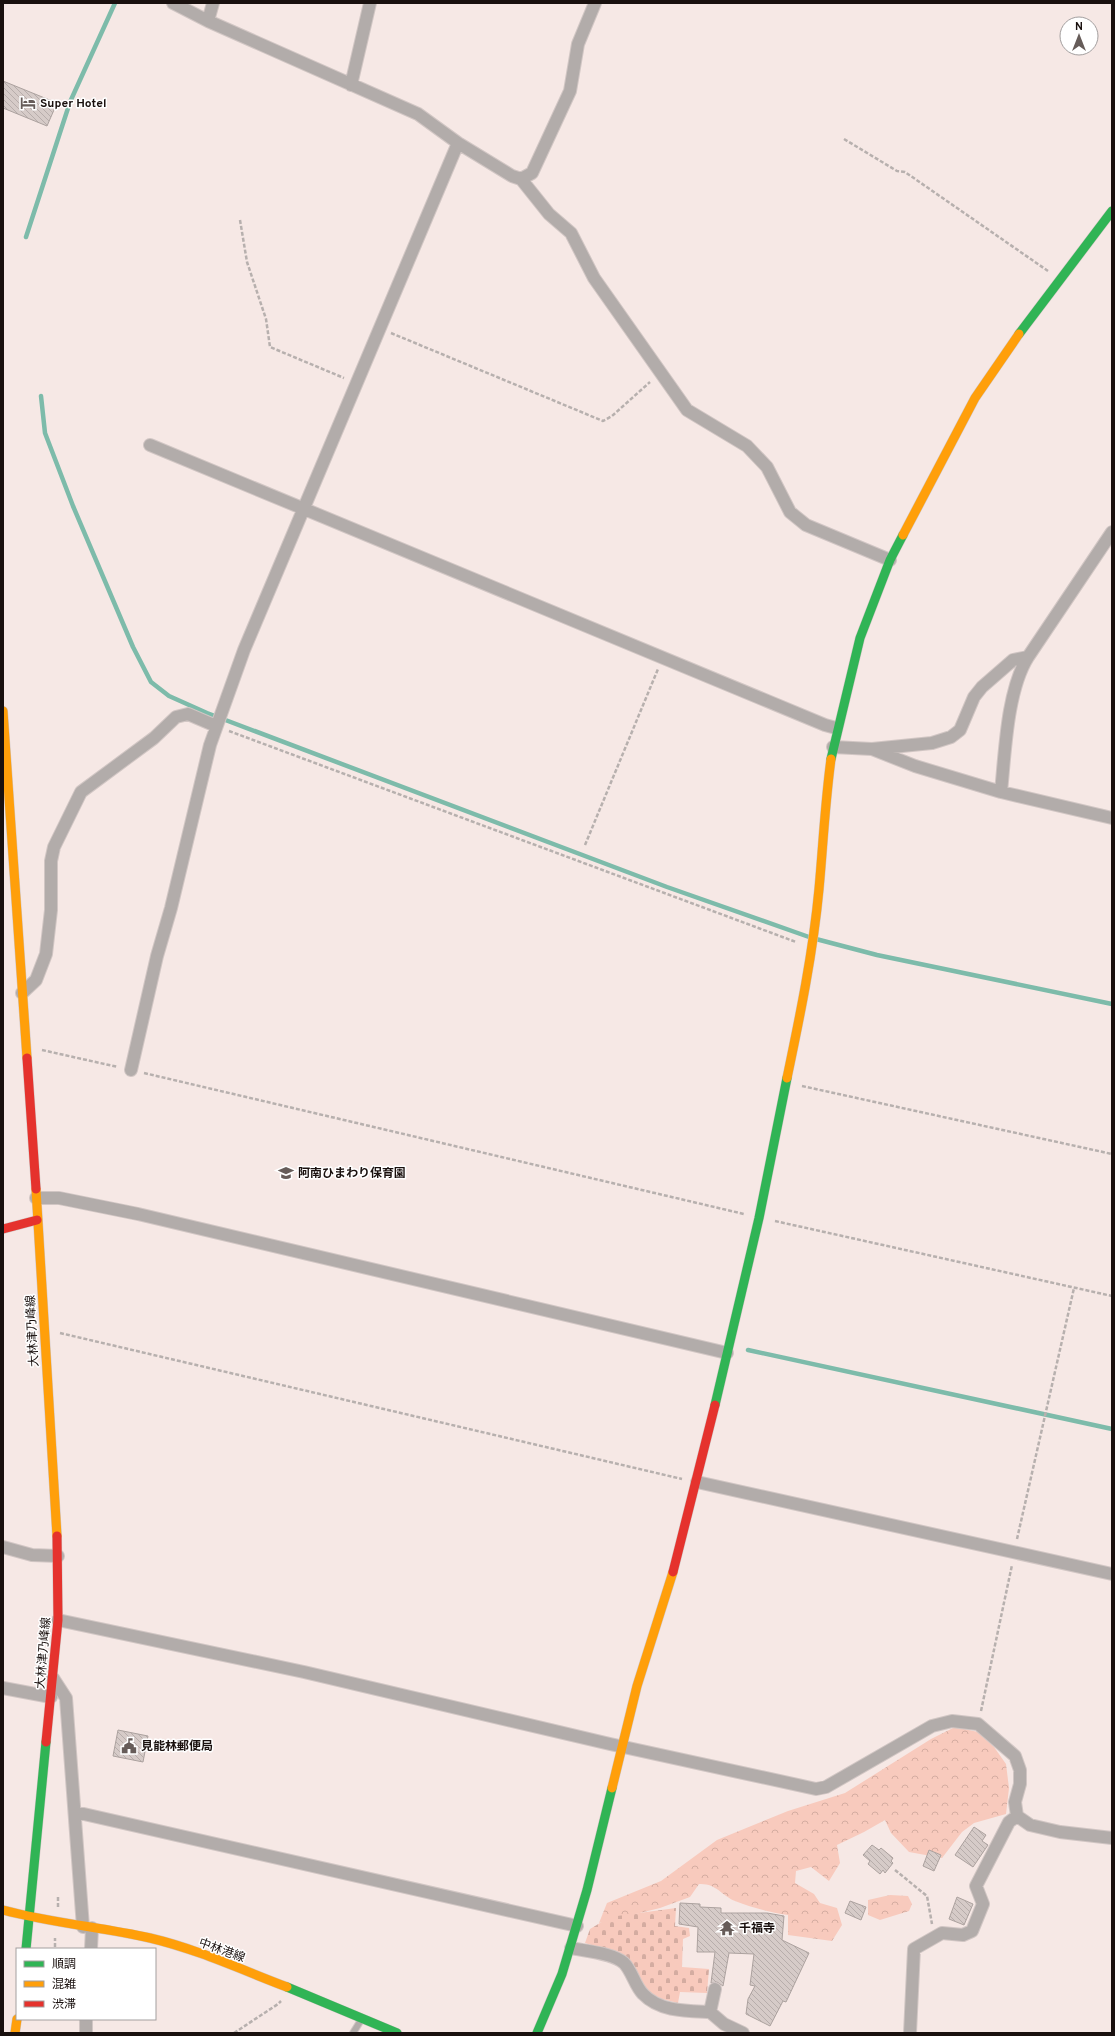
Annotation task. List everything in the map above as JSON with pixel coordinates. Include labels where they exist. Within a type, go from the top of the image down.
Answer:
[{"type":"street","points":[[173,3],[208,21],[418,114],[458,142],[512,176],[521,179],[549,214],[571,233],[594,278],[687,410],[747,446],[767,467],[790,512],[806,525],[890,560]]},
{"type":"street","points":[[208,21],[213,3]]},
{"type":"street","points":[[351,85],[370,3]]},
{"type":"street","points":[[521,179],[532,173],[570,91],[578,44],[595,3]]},
{"type":"street","points":[[132,1070],[157,956],[218,721],[244,650],[305,509],[355,383],[458,142]]},
{"type":"street","points":[[537,2033],[571,1948],[621,1746],[637,1686],[672,1576],[697,1482],[728,1353],[788,1083],[804,995],[819,890],[825,801],[836,728],[860,638],[890,560],[940,462],[975,398],[1022,329],[1112,211]]},
{"type":"street","points":[[150,445],[825,725],[836,728]]},
{"type":"street","points":[[1001,792],[1013,693],[1020,670],[1112,532]]},
{"type":"street","points":[[833,747],[872,749],[932,743],[951,737],[960,730],[974,697],[982,687],[1013,660],[1028,658]]},
{"type":"street","name":"大林津乃峰線","points":[[3,711],[38,1220],[43,1332],[58,1556],[58,1620],[26,1948]]},
{"type":"street","points":[[22,993],[36,980],[46,954],[52,910],[51,861],[54,847],[81,792],[154,738],[176,717],[188,714],[218,721]]},
{"type":"street","points":[[872,749],[915,766],[1001,792],[1112,818]]},
{"type":"street","points":[[36,1198],[59,1198],[138,1214],[728,1353]]},
{"type":"street","points":[[3,1229],[38,1220]]},
{"type":"street","points":[[697,1482],[1112,1574]]},
{"type":"street","points":[[3,1547],[32,1555],[58,1556]]},
{"type":"street","points":[[58,1620],[304,1672],[621,1746],[816,1789],[826,1787],[932,1726],[952,1721],[978,1724],[1015,1756],[1020,1770],[1020,1784],[1016,1802],[1017,1816]]},
{"type":"street","points":[[53,1678],[66,1698],[74,1812],[91,1948]]},
{"type":"street","points":[[3,1688],[51,1697]]},
{"type":"street","points":[[74,1812],[577,1926]]},
{"type":"street","points":[[1017,1816],[1030,1825],[1060,1832],[1112,1838]]},
{"type":"street","points":[[910,2033],[914,1949],[942,1933],[963,1935],[972,1931],[983,1904],[976,1886],[1009,1822],[1017,1816]]},
{"type":"street","name":"中林港線","points":[[3,1910],[30,1917],[150,1938],[193,1951],[289,1988],[397,2033]]},
{"type":"street","points":[[571,1948],[607,1955],[624,1963],[643,1994],[657,2004],[675,2010],[710,2012],[724,2024],[743,2033]]},
{"type":"street","points":[[710,2012],[715,1989]]},
{"type":"street","points":[[15,2033],[17,2020]]},
{"type":"street","points":[[86,2020],[86,2033]]},
{"type":"lane","points":[[353,2033],[362,2018]]},
{"type":"path","points":[[844,139],[897,171],[905,172],[1060,279]]},
{"type":"path","points":[[240,220],[247,262],[266,319],[270,347],[355,383]]},
{"type":"path","points":[[379,328],[603,421],[612,416],[644,385],[662,375]]},
{"type":"path","points":[[585,845],[663,658]]},
{"type":"path","points":[[218,721],[811,948]]},
{"type":"path","points":[[26,1049],[48,1050],[759,1218],[1112,1296]]},
{"type":"path","points":[[788,1083],[1112,1154]]},
{"type":"path","points":[[978,1724],[1014,1553],[1074,1288]]},
{"type":"path","points":[[43,1332],[60,1333],[697,1482]]},
{"type":"path","points":[[895,1870],[927,1896],[934,1937]]},
{"type":"path","points":[[234,2033],[278,2004],[289,1988]]},
{"type":"green space","points":[[955,1727],[978,1732],[994,1747],[1006,1764],[1009,1788],[1006,1814],[974,1823],[962,1832],[942,1858],[909,1852],[891,1833],[885,1820],[837,1845],[840,1863],[829,1881],[811,1867],[796,1871],[795,1883],[814,1894],[820,1903],[837,1908],[842,1925],[832,1941],[788,1935],[788,1915],[761,1910],[735,1901],[714,1887],[705,1884],[699,1884],[690,1897],[660,1908],[599,1923],[607,1903],[661,1881],[717,1840],[788,1811],[845,1793],[931,1739]]},
{"type":"green space","points":[[890,1895],[908,1896],[912,1904],[909,1911],[880,1920],[868,1915],[868,1900]]},
{"type":"green space","points":[[676,1908],[675,1926],[689,1928],[690,1936],[683,1939],[682,1967],[709,1969],[707,1993],[680,1992],[678,2003],[662,1999],[648,1992],[630,1962],[622,1955],[585,1943],[590,1929],[610,1917]]},
{"type":"building","points":[[3,81],[57,103],[47,126],[3,108]]},
{"type":"building","points":[[118,1730],[148,1736],[143,1762],[113,1756]]},
{"type":"building","points":[[974,1827],[986,1835],[982,1841],[988,1845],[973,1867],[955,1855]]},
{"type":"building","points":[[872,1845],[879,1850],[881,1848],[893,1858],[891,1861],[893,1863],[885,1873],[883,1870],[880,1874],[868,1864],[870,1861],[863,1855]]},
{"type":"building","points":[[929,1850],[941,1855],[934,1871],[923,1866]]},
{"type":"building","points":[[957,1897],[973,1904],[964,1925],[949,1919]]},
{"type":"building","points":[[850,1901],[866,1907],[861,1920],[845,1913]]},
{"type":"building","points":[[680,1903],[700,1904],[700,1907],[721,1908],[721,1913],[767,1913],[784,1916],[782,1940],[809,1953],[786,2002],[783,2001],[770,2026],[746,2014],[748,1999],[755,1986],[750,1985],[754,1954],[729,1953],[723,1986],[717,1982],[711,1983],[715,1952],[697,1952],[698,1927],[679,1924]]},
{"type":"waterway","points":[[26,237],[70,102],[115,3]]},
{"type":"waterway","points":[[41,396],[45,433],[73,506],[133,647],[151,682],[169,696],[207,713],[667,887],[809,937]]},
{"type":"waterway","points":[[816,939],[877,955],[1112,1004]]},
{"type":"waterway","points":[[748,1350],[1112,1429]]},
{"type":"traffic: fast","points":[[1019,334],[1112,211]]},
{"type":"traffic: fast","points":[[831,759],[860,638],[890,560],[903,535]]},
{"type":"traffic: fast","points":[[715,1405],[759,1218],[787,1078]]},
{"type":"traffic: fast","points":[[26,1948],[46,1742]]},
{"type":"traffic: fast","points":[[537,2033],[562,1974],[587,1890],[612,1788]]},
{"type":"traffic: fast","points":[[287,1987],[397,2033]]},
{"type":"traffic: slow","points":[[903,535],[975,398],[1019,334]]},
{"type":"traffic: slow","points":[[3,711],[27,1058]]},
{"type":"traffic: slow","points":[[787,1078],[810,961],[819,889],[831,759]]},
{"type":"traffic: slow","points":[[36,1189],[57,1536]]},
{"type":"traffic: slow","points":[[612,1788],[637,1686],[673,1572]]},
{"type":"traffic: slow","points":[[3,1910],[150,1938],[202,1954],[287,1987]]},
{"type":"traffic: slow","points":[[15,2033],[17,2020]]},
{"type":"traffic: jam","points":[[27,1058],[36,1189]]},
{"type":"traffic: jam","points":[[3,1229],[37,1220]]},
{"type":"traffic: jam","points":[[673,1572],[715,1405]]},
{"type":"traffic: jam","points":[[46,1742],[58,1620],[57,1536]]},
{"type":"place","name":"Super Hotel","points":[[28,103]]},
{"type":"place","name":"阿南ひまわり保育園","points":[[286,1173]]},
{"type":"place","name":"見能林郵便局","points":[[129,1746]]},
{"type":"place","name":"千福寺","points":[[727,1928]]}]
